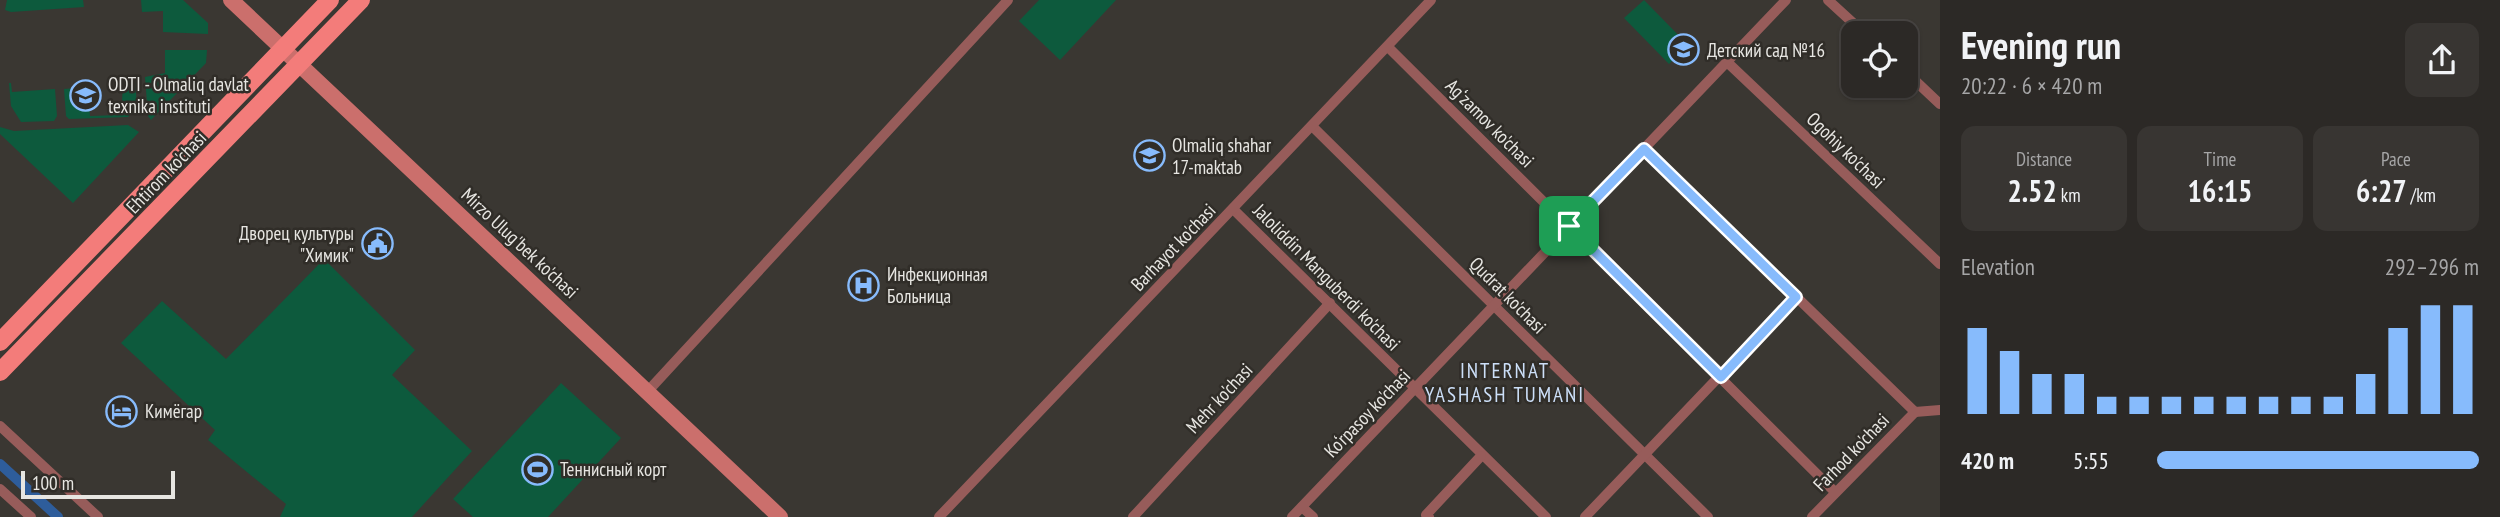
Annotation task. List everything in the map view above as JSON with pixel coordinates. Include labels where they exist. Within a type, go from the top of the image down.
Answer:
[{"type":"main road","name":"Mirzo Ulug'bek ko'chasi","points":[[231,0],[780,517]]},
{"type":"main road","name":"Ehtirom ko'chasi","points":[[0,341],[330,0]]},
{"type":"main road","name":"Ehtirom ko'chasi","points":[[0,372],[361,0]]},
{"type":"street","points":[[648,391],[1008,0]]},
{"type":"street","name":"Barhayot ko'chasi","points":[[939,517],[1432,0]]},
{"type":"street","name":"Ko‘rpasoy ko'chasi","points":[[1292,517],[1786,0]]},
{"type":"street","points":[[1828,0],[1851,21]]},
{"type":"street","name":"Ag‘zamov ko'chasi","points":[[1388,47],[1835,492]]},
{"type":"street","name":"Ogohiy ko'chasi","points":[[1727,62],[1940,264]]},
{"type":"street","points":[[1918,83],[1940,104]]},
{"type":"street","name":"Qudrat ko'chasi","points":[[1313,127],[1708,517]]},
{"type":"street","points":[[1644,149],[1915,412],[1940,410]]},
{"type":"street","name":"Jaloliddin Manguberdi ko'chasi","points":[[1233,209],[1481,456],[1546,517]]},
{"type":"street","points":[[1585,517],[1796,297]]},
{"type":"street","name":"Mehr ko'chasi","points":[[1133,517],[1330,303]]},
{"type":"street","name":"Farhod ko'chasi","points":[[1812,517],[1915,412]]},
{"type":"street","points":[[0,426],[98,517]]},
{"type":"street","points":[[1429,517],[1426,515],[1481,456]]},
{"type":"street","points":[[0,489],[31,517]]},
{"type":"street","points":[[1302,507],[1313,517]]},
{"type":"green space","points":[[7,0],[83,0],[84,7],[11,12],[5,10]]},
{"type":"green space","points":[[141,0],[183,0],[208,23],[208,34],[163,32],[163,11],[142,12]]},
{"type":"green space","points":[[1039,0],[1116,0],[1060,60],[1019,21]]},
{"type":"green space","points":[[1644,0],[1688,45],[1669,64],[1624,18]]},
{"type":"green space","points":[[165,50],[207,50],[206,63],[151,120],[148,116],[145,77],[165,73]]},
{"type":"green space","points":[[130,77],[135,77],[137,108],[128,117],[69,119],[66,116],[64,89],[88,87],[90,116],[121,115],[123,86],[130,86]]},
{"type":"green space","points":[[9,83],[12,92],[55,89],[57,116],[54,121],[21,122],[11,106]]},
{"type":"green space","points":[[128,125],[139,132],[73,203],[0,134],[0,127],[14,131]]},
{"type":"green space","points":[[324,259],[415,350],[392,375],[472,451],[412,517],[280,517],[286,504],[208,440],[215,430],[121,343],[162,301],[226,359]]},
{"type":"green space","name":"Теннисный корт","points":[[561,383],[621,438],[548,517],[473,517],[453,499]]},
{"type":"waterway","points":[[0,464],[58,517]]},
{"type":"place","name":"Детский сад №16","points":[[1684,50]]},
{"type":"place","name":"ODTI - Olmaliq davlat texnika instituti","points":[[85,95]]},
{"type":"place","name":"Olmaliq shahar 17-maktab","points":[[1149,156]]},
{"type":"place","name":"Дворец культуры \"Химик\"","points":[[377,244]]},
{"type":"place","name":"Инфекционная Больница","points":[[864,285]]},
{"type":"place","name":"Кимёгар","points":[[122,411]]},
{"type":"place","name":"Теннисный корт","points":[[537,469]]},
{"type":"district","name":"INTERNAT YASHASH TUMANI","points":[[1505,382]]},
{"type":"route","points":[[1644,149],[1796,297],[1721,377],[1569,226],[1644,149]]}]
